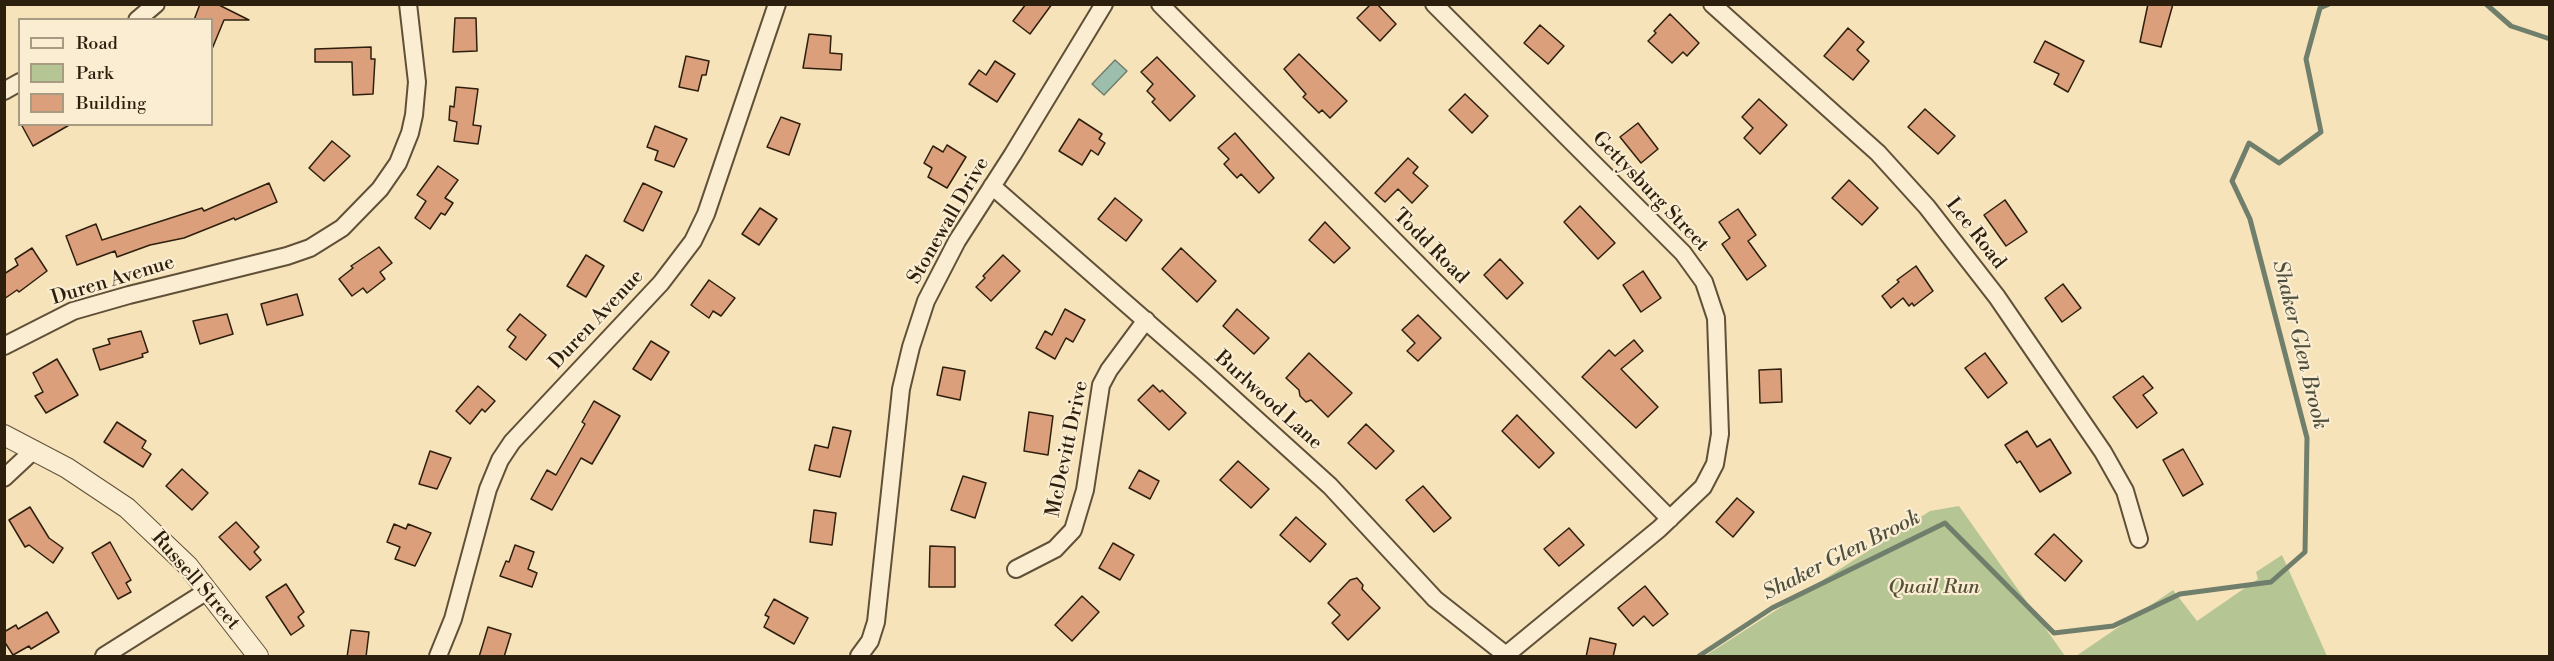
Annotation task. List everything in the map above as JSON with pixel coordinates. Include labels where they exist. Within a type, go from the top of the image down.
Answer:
[{"type":"street","points":[[139,18],[156,4]]},
{"type":"street","name":"Duren Avenue","points":[[4,346],[73,311],[287,256],[310,248],[342,228],[380,189],[398,163],[410,133],[417,82],[408,4]]},
{"type":"street","name":"Duren Avenue","points":[[438,657],[453,619],[488,489],[500,460],[512,442],[661,283],[693,241],[706,214],[777,4]]},
{"type":"street","name":"Stonewall Drive","points":[[859,657],[870,641],[876,622],[901,389],[911,347],[926,301],[940,270],[1104,4]]},
{"type":"street","name":"Todd Road","points":[[1160,4],[1670,519]]},
{"type":"street","name":"Gettysburg Street","points":[[1434,4],[1683,253],[1695,267],[1710,294],[1718,334],[1721,418],[1718,449],[1715,464],[1703,487],[1670,519],[1506,655]]},
{"type":"street","name":"Lee Road","points":[[1712,4],[1878,153],[1933,214],[1997,297],[2103,452],[2125,491],[2139,539]]},
{"type":"street","points":[[4,91],[18,83]]},
{"type":"street","name":"Burlwood Lane","points":[[992,186],[1146,320],[1330,486],[1435,599],[1506,655]]},
{"type":"street","name":"McDevitt Drive","points":[[1016,569],[1055,549],[1073,530],[1085,490],[1101,385],[1109,370],[1146,320]]},
{"type":"street","name":"Russell Street","points":[[4,435],[67,468],[127,508],[173,550],[258,657]]},
{"type":"street","points":[[4,478],[34,450]]},
{"type":"street","points":[[104,657],[207,591]]},
{"type":"green space","name":"Quail Run","points":[[1959,506],[2065,656],[1705,656],[1930,511]]},
{"type":"green space","points":[[2282,555],[2327,656],[2076,656],[2173,590],[2197,621],[2258,579],[2256,572]]},
{"type":"shaded area","points":[[1115,60],[1127,71],[1104,95],[1092,84]]},
{"type":"building","points":[[200,4],[217,4],[249,20],[224,20],[213,47],[213,18],[195,18]]},
{"type":"building","points":[[1026,4],[1052,4],[1030,34],[1013,21]]},
{"type":"building","points":[[1371,4],[1377,4],[1396,24],[1380,41],[1357,18]]},
{"type":"building","points":[[2148,4],[2173,4],[2161,47],[2140,42]]},
{"type":"building","points":[[1670,14],[1699,43],[1687,56],[1683,52],[1672,63],[1648,41]]},
{"type":"building","points":[[455,18],[476,18],[477,51],[453,52]]},
{"type":"building","points":[[1540,25],[1564,46],[1548,64],[1524,43]]},
{"type":"building","points":[[1848,28],[1864,42],[1857,50],[1869,61],[1853,80],[1824,56]]},
{"type":"building","points":[[809,34],[831,36],[830,53],[842,54],[841,70],[803,68]]},
{"type":"building","points":[[2045,41],[2084,61],[2068,92],[2054,84],[2059,74],[2034,62]]},
{"type":"building","points":[[371,47],[371,59],[375,59],[373,94],[353,95],[352,62],[315,62],[315,49]]},
{"type":"building","points":[[1299,54],[1347,101],[1330,118],[1322,110],[1319,113],[1303,97],[1306,94],[1284,69]]},
{"type":"building","points":[[686,56],[709,61],[706,75],[702,75],[698,91],[679,87]]},
{"type":"building","points":[[1157,57],[1195,96],[1170,121],[1152,102],[1155,99],[1147,91],[1153,84],[1141,72]]},
{"type":"building","points":[[995,61],[1015,74],[997,102],[969,84],[979,70],[986,75]]},
{"type":"building","points":[[456,87],[478,89],[473,125],[481,126],[478,144],[454,141],[457,122],[449,120],[450,106],[454,107]]},
{"type":"building","points":[[1465,94],[1488,116],[1472,133],[1449,110]]},
{"type":"building","points":[[1759,99],[1787,125],[1760,154],[1744,138],[1753,128],[1742,117]]},
{"type":"building","points":[[1925,109],[1955,136],[1938,154],[1908,127]]},
{"type":"building","points":[[781,117],[800,124],[789,155],[767,147]]},
{"type":"building","points":[[1079,119],[1102,134],[1099,139],[1105,143],[1098,155],[1091,150],[1082,165],[1059,151]]},
{"type":"building","points":[[1638,123],[1658,149],[1641,163],[1620,137]]},
{"type":"building","points":[[22,126],[68,126],[33,146]]},
{"type":"building","points":[[655,126],[687,139],[674,167],[655,160],[658,151],[647,147]]},
{"type":"building","points":[[1235,133],[1274,178],[1259,193],[1241,174],[1237,178],[1224,164],[1229,159],[1218,148]]},
{"type":"building","points":[[332,141],[350,156],[324,181],[309,168]]},
{"type":"building","points":[[947,145],[966,157],[947,188],[928,177],[932,168],[924,163],[933,146],[943,152]]},
{"type":"building","points":[[1408,158],[1418,167],[1413,173],[1428,186],[1412,203],[1398,189],[1385,202],[1375,193]]},
{"type":"building","points":[[438,166],[458,180],[445,198],[453,203],[445,215],[441,213],[430,229],[415,218],[426,201],[417,195]]},
{"type":"building","points":[[1849,180],[1878,208],[1862,225],[1832,198]]},
{"type":"building","points":[[269,183],[277,202],[184,238],[150,245],[117,257],[115,251],[77,265],[66,236],[96,224],[102,240],[202,208],[204,211]]},
{"type":"building","points":[[643,183],[662,192],[643,231],[624,221]]},
{"type":"building","points":[[1115,198],[1142,220],[1126,241],[1098,219]]},
{"type":"building","points":[[2005,200],[2027,232],[2006,246],[1984,215]]},
{"type":"building","points":[[1580,206],[1615,243],[1598,259],[1564,222]]},
{"type":"building","points":[[760,208],[777,219],[759,245],[742,234]]},
{"type":"building","points":[[1738,209],[1756,235],[1748,241],[1766,266],[1747,280],[1722,244],[1730,238],[1719,222]]},
{"type":"building","points":[[1325,222],[1350,248],[1334,263],[1309,240]]},
{"type":"building","points":[[379,247],[392,263],[380,272],[385,279],[367,293],[363,288],[352,296],[339,279],[353,268],[351,266]]},
{"type":"building","points":[[32,248],[47,271],[19,292],[17,290],[4,299],[4,274],[18,265],[15,259]]},
{"type":"building","points":[[1181,248],[1216,281],[1197,302],[1162,269]]},
{"type":"building","points":[[586,255],[604,266],[586,297],[567,286]]},
{"type":"building","points":[[1003,255],[1020,271],[991,301],[976,287]]},
{"type":"building","points":[[1500,259],[1523,283],[1507,299],[1484,275]]},
{"type":"building","points":[[1916,266],[1933,291],[1914,306],[1912,303],[1909,306],[1903,298],[1891,308],[1882,296],[1899,282],[1897,280]]},
{"type":"building","points":[[1643,271],[1661,298],[1641,312],[1623,285]]},
{"type":"building","points":[[709,280],[735,298],[721,316],[713,311],[709,318],[691,305]]},
{"type":"building","points":[[2063,284],[2081,308],[2062,322],[2045,298]]},
{"type":"building","points":[[297,294],[303,315],[267,325],[261,304]]},
{"type":"building","points":[[1065,309],[1085,320],[1073,342],[1066,338],[1055,359],[1036,348],[1045,331],[1052,335]]},
{"type":"building","points":[[1237,309],[1269,338],[1254,354],[1223,326]]},
{"type":"building","points":[[227,314],[233,334],[200,344],[193,321]]},
{"type":"building","points":[[520,314],[546,335],[526,360],[509,347],[516,337],[507,330]]},
{"type":"building","points":[[1418,315],[1441,338],[1418,361],[1407,351],[1415,343],[1402,330]]},
{"type":"building","points":[[141,331],[148,352],[142,354],[143,357],[100,370],[93,349],[110,344],[108,339]]},
{"type":"building","points":[[1634,340],[1643,351],[1621,369],[1658,407],[1636,428],[1582,377],[1609,350],[1615,356]]},
{"type":"building","points":[[651,341],[669,352],[651,380],[633,369]]},
{"type":"building","points":[[1309,353],[1352,393],[1328,417],[1311,400],[1306,402],[1300,396],[1299,390],[1286,378]]},
{"type":"building","points":[[1985,353],[2007,383],[1988,398],[1965,368]]},
{"type":"building","points":[[57,359],[78,395],[46,413],[35,396],[43,392],[33,373]]},
{"type":"building","points":[[943,367],[965,371],[960,400],[937,395]]},
{"type":"building","points":[[1781,369],[1782,402],[1760,403],[1759,370]]},
{"type":"building","points":[[2143,376],[2153,388],[2143,395],[2157,413],[2137,428],[2113,397]]},
{"type":"building","points":[[1153,385],[1160,392],[1162,390],[1186,413],[1169,430],[1138,400]]},
{"type":"building","points":[[478,386],[495,401],[485,412],[482,409],[470,424],[456,411]]},
{"type":"building","points":[[594,401],[620,416],[592,464],[581,458],[552,510],[531,499],[547,470],[556,475],[585,424],[582,422]]},
{"type":"building","points":[[1029,412],[1053,416],[1048,455],[1024,451]]},
{"type":"building","points":[[1517,415],[1554,453],[1539,468],[1502,431]]},
{"type":"building","points":[[117,422],[146,441],[142,448],[151,454],[143,467],[104,442]]},
{"type":"building","points":[[1366,424],[1394,451],[1376,469],[1348,443]]},
{"type":"building","points":[[833,427],[851,431],[840,477],[809,470],[815,445],[828,448]]},
{"type":"building","points":[[2027,431],[2037,447],[2050,439],[2071,473],[2040,492],[2020,461],[2017,463],[2005,445]]},
{"type":"building","points":[[2183,449],[2203,484],[2183,496],[2163,460]]},
{"type":"building","points":[[430,451],[451,458],[437,489],[419,484]]},
{"type":"building","points":[[1238,461],[1269,489],[1251,508],[1220,480]]},
{"type":"building","points":[[182,469],[208,493],[192,510],[166,486]]},
{"type":"building","points":[[1139,470],[1159,481],[1150,499],[1129,488]]},
{"type":"building","points":[[963,476],[986,483],[975,518],[951,510]]},
{"type":"building","points":[[1423,486],[1451,518],[1434,532],[1406,500]]},
{"type":"building","points":[[1737,498],[1754,512],[1733,537],[1716,522]]},
{"type":"building","points":[[30,507],[49,538],[63,548],[53,563],[29,545],[25,547],[9,520]]},
{"type":"building","points":[[814,510],[836,513],[832,545],[810,542]]},
{"type":"building","points":[[1296,517],[1326,544],[1310,562],[1280,535]]},
{"type":"building","points":[[236,522],[259,547],[254,552],[261,560],[250,570],[219,537]]},
{"type":"building","points":[[394,524],[406,529],[408,524],[431,533],[415,566],[395,559],[400,547],[387,542]]},
{"type":"building","points":[[1569,528],[1584,545],[1559,566],[1544,549]]},
{"type":"building","points":[[2054,534],[2082,561],[2065,581],[2035,554]]},
{"type":"building","points":[[110,542],[131,580],[126,583],[131,592],[118,599],[92,553]]},
{"type":"building","points":[[1113,543],[1134,555],[1120,580],[1099,568]]},
{"type":"building","points":[[515,545],[534,552],[528,569],[537,573],[532,587],[500,576],[506,561],[509,562]]},
{"type":"building","points":[[930,546],[955,547],[955,587],[929,587]]},
{"type":"building","points":[[1357,578],[1363,585],[1362,589],[1380,608],[1348,640],[1332,623],[1340,615],[1328,603],[1350,580]]},
{"type":"building","points":[[286,584],[304,612],[298,617],[304,626],[291,635],[266,597]]},
{"type":"building","points":[[1645,586],[1668,614],[1653,626],[1644,616],[1633,626],[1618,608]]},
{"type":"building","points":[[1082,596],[1099,612],[1072,641],[1055,625]]},
{"type":"building","points":[[774,599],[808,618],[794,644],[764,627],[769,617],[765,615]]},
{"type":"building","points":[[47,612],[59,632],[31,649],[29,646],[13,655],[4,641],[4,632],[16,625],[18,629]]},
{"type":"building","points":[[488,627],[511,634],[504,657],[479,657]]},
{"type":"building","points":[[351,630],[369,632],[366,657],[347,657]]},
{"type":"building","points":[[1590,638],[1616,644],[1613,657],[1586,657]]},
{"type":"waterway","name":"Shaker Glen Brook","points":[[1699,656],[1772,608],[1945,523],[2054,633],[2113,626],[2180,594],[2271,582],[2305,552],[2307,438],[2250,219],[2232,181],[2249,143],[2279,163],[2321,132],[2306,59],[2320,8],[2329,4]]},
{"type":"waterway","name":"Shaker Glen Brook","points":[[2486,4],[2511,26],[2550,39]]}]
